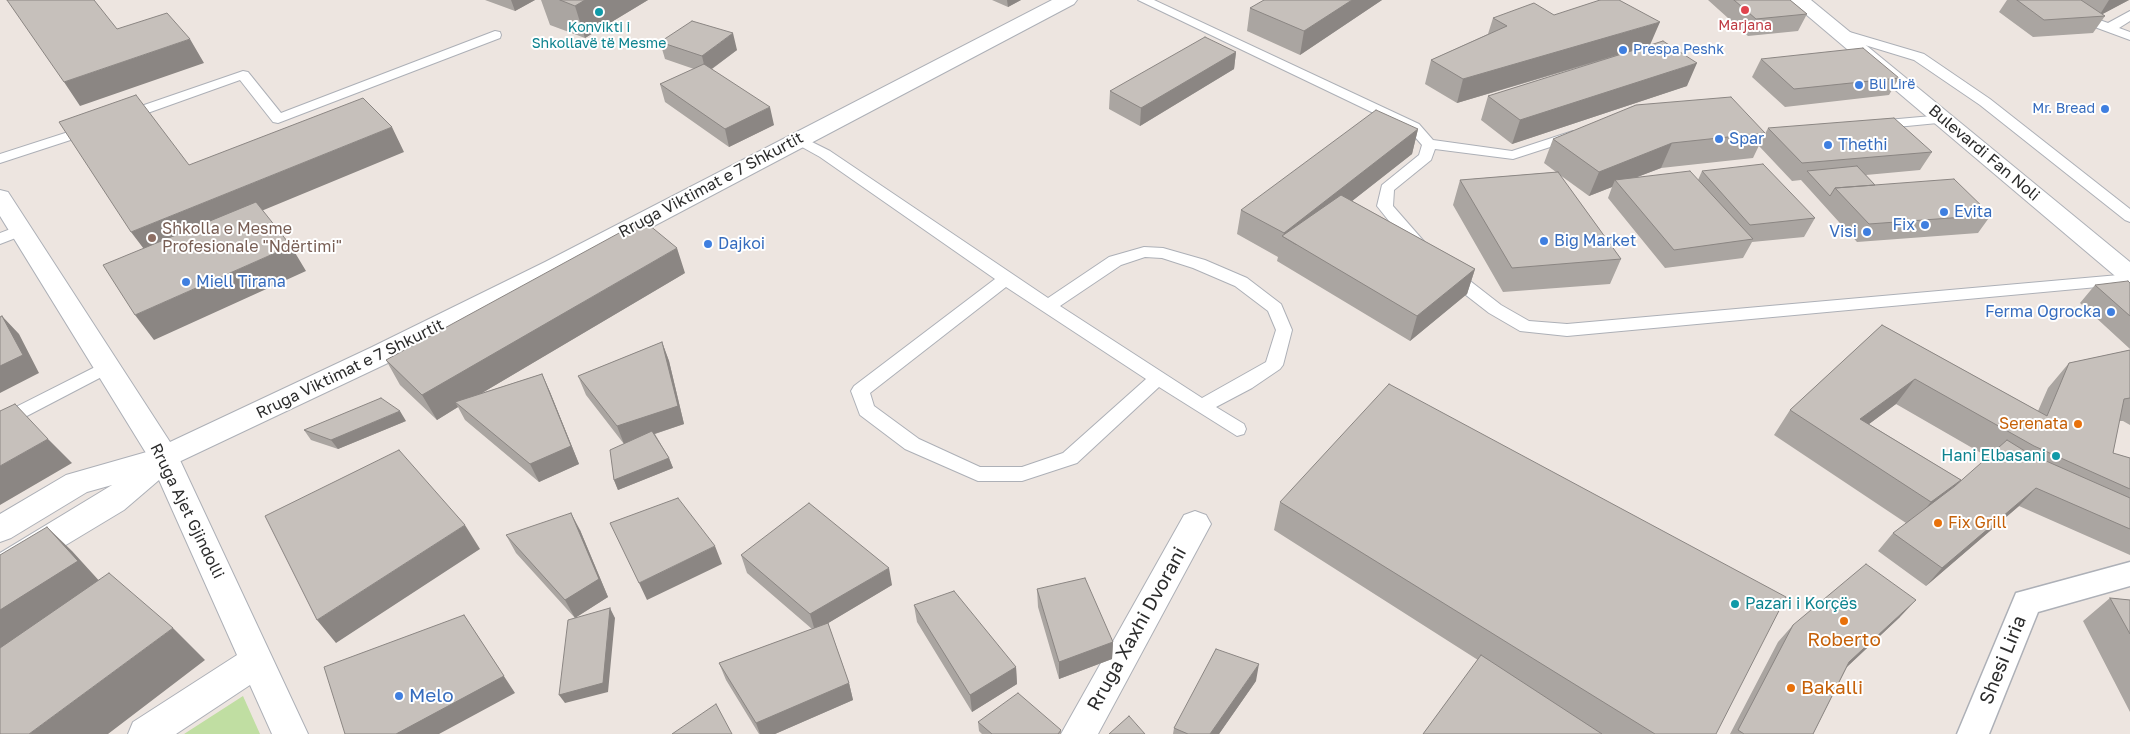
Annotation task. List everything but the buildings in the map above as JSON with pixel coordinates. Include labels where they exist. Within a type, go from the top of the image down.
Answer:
[{"type":"street","name":"Rruga Viktimat e 7 Shkurtit","points":[[0,529],[77,483],[164,458],[380,355],[554,268],[1067,0]]},
{"type":"street","name":"Bulevardi Fan Noli","points":[[1799,0],[2130,275]]},
{"type":"street","name":"Rruga Ajet Gjindolli","points":[[0,197],[11,235],[106,367],[164,458],[290,734]]},
{"type":"street","name":"Rruga Viktimat e 7 Shkurtit","points":[[0,569],[113,501],[164,458]]},
{"type":"street","name":"Rruga Xaxhi Dvorani","points":[[1079,734],[1196,524]]},
{"type":"street","name":"Shesi Liria","points":[[1973,734],[2027,602],[2130,574]]},
{"type":"street","points":[[146,734],[257,661]]},
{"type":"lane","points":[[1144,0],[1414,128],[1428,144],[1514,155],[1586,131]]},
{"type":"lane","points":[[2066,12],[2130,36]]},
{"type":"lane","points":[[2110,28],[2130,15]]},
{"type":"lane","points":[[1836,32],[1919,57],[1985,102],[2130,218]]},
{"type":"lane","points":[[0,159],[243,75],[278,119],[495,35]]},
{"type":"lane","points":[[1864,127],[1943,119]]},
{"type":"lane","points":[[798,139],[825,154],[1006,279],[1237,430]]},
{"type":"lane","points":[[1428,144],[1426,157],[1387,188],[1385,206],[1402,228],[1437,262],[1495,309],[1526,327],[1567,330],[1823,309],[2130,279]]},
{"type":"lane","points":[[1048,306],[1115,261],[1144,252],[1162,253],[1199,264],[1241,282],[1275,308],[1284,330],[1274,365],[1246,383],[1202,406]]},
{"type":"lane","points":[[1006,279],[860,392],[866,410],[912,444],[978,474],[1022,474],[1070,458],[1158,378]]},
{"type":"lane","points":[[0,423],[106,367]]},
{"type":"green space","points":[[243,696],[260,734],[184,734]]},
{"type":"place","name":"Marjana","points":[[1745,10]]},
{"type":"place","name":"Konvikti i Shkollavë të Mesme","points":[[599,12]]},
{"type":"place","name":"Prespa Peshk","points":[[1623,50]]},
{"type":"place","name":"Bli Lirë","points":[[1859,85]]},
{"type":"place","name":"Mr. Bread","points":[[2105,109]]},
{"type":"place","name":"Spar","points":[[1719,139]]},
{"type":"place","name":"Thethi","points":[[1828,145]]},
{"type":"place","name":"Evita","points":[[1944,212]]},
{"type":"place","name":"Fix","points":[[1925,225]]},
{"type":"place","name":"Visi","points":[[1867,232]]},
{"type":"place","name":"Shkolla e Mesme Profesionale \"Ndërtimi\"","points":[[152,238]]},
{"type":"place","name":"Big Market","points":[[1544,241]]},
{"type":"place","name":"Dajkoi","points":[[708,244]]},
{"type":"place","name":"Miell Tirana","points":[[186,282]]},
{"type":"place","name":"Ferma Ogrocka","points":[[2111,312]]},
{"type":"place","name":"Serenata","points":[[2078,424]]},
{"type":"place","name":"Hani Elbasani","points":[[2056,456]]},
{"type":"place","name":"Fix Grill","points":[[1938,523]]},
{"type":"place","name":"Pazari i Korçës","points":[[1735,604]]},
{"type":"place","name":"Roberto","points":[[1844,621]]},
{"type":"place","name":"Bakalli","points":[[1791,688]]},
{"type":"place","name":"Melo","points":[[399,696]]}]
